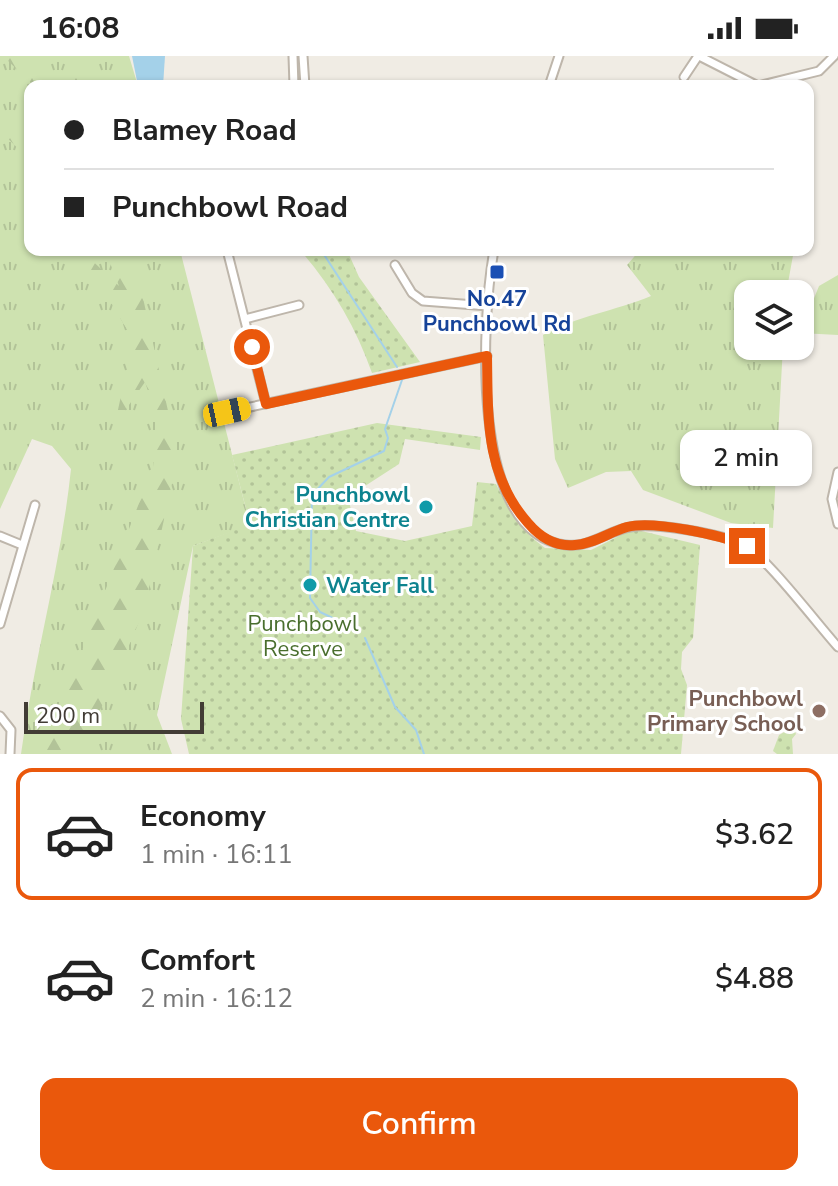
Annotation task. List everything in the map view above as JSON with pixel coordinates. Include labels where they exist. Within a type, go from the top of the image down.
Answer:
[{"type":"street","points":[[293,56],[294,80]]},
{"type":"street","points":[[303,56],[305,80]]},
{"type":"street","points":[[551,80],[559,56]]},
{"type":"street","points":[[684,77],[698,56],[741,80]]},
{"type":"street","points":[[782,80],[819,71],[834,56]]},
{"type":"street","points":[[229,256],[266,404]]},
{"type":"street","points":[[493,256],[487,356],[490,442],[496,470],[510,500],[538,533],[559,544],[579,545],[624,528],[646,525],[740,543],[761,557],[838,647]]},
{"type":"street","points":[[395,265],[412,293],[423,301],[488,306]]},
{"type":"street","points":[[245,319],[299,305]]},
{"type":"street","points":[[227,412],[487,356]]},
{"type":"street","points":[[838,472],[832,505],[838,524]]},
{"type":"street","points":[[0,624],[35,505]]},
{"type":"street","points":[[0,536],[22,545]]},
{"type":"street","points":[[0,716],[11,730],[10,754]]},
{"type":"green space","points":[[0,56],[129,56],[136,80],[24,80],[24,256],[182,256],[250,525],[193,546],[157,715],[172,754],[21,754],[61,541],[71,469],[52,446],[32,439],[0,509]]},
{"type":"green space","points":[[3,56],[24,56],[48,80],[28,80]]},
{"type":"green space","points":[[64,56],[74,56],[80,80],[73,80]]},
{"type":"green space","points":[[0,114],[24,132],[24,154],[0,131]]},
{"type":"green space","points":[[74,256],[87,256],[119,286],[107,256],[124,256],[139,280],[178,456],[144,610],[108,695],[76,754],[42,754],[153,467],[157,418],[145,382],[122,415],[107,461],[133,340],[99,282]]},
{"type":"green space","points":[[305,256],[350,256],[359,277],[420,362],[372,373],[342,308]]},
{"type":"green space","points":[[635,256],[793,256],[789,280],[734,280],[734,360],[782,360],[773,528],[731,523],[643,490],[631,471],[606,472],[568,488],[555,459],[543,335],[569,323],[651,296],[627,265]]},
{"type":"green space","points":[[838,275],[838,335],[814,334],[814,298],[819,286]]},
{"type":"green space","name":"Punchbowl Reserve","points":[[377,423],[481,437],[480,450],[405,439],[399,464],[348,497],[356,531],[405,541],[472,526],[477,482],[496,484],[507,506],[531,537],[545,548],[591,550],[633,529],[700,545],[693,638],[682,652],[681,669],[687,685],[681,754],[189,754],[181,719],[193,546],[250,524],[232,455]]},
{"type":"green space","points":[[793,727],[796,734],[792,739],[793,754],[777,754],[773,751],[779,735]]},
{"type":"water","points":[[132,56],[165,56],[163,80],[137,80]]},
{"type":"waterway","points":[[325,256],[397,367]]},
{"type":"waterway","points":[[360,631],[320,612],[310,598],[312,495],[329,477],[384,451],[388,438],[385,429],[402,380]]},
{"type":"waterway","points":[[365,638],[395,707],[416,730],[424,754]]},
{"type":"place","name":"No.47 Punchbowl Rd","points":[[497,272]]},
{"type":"place","name":"Punchbowl Christian Centre","points":[[426,507]]},
{"type":"place","name":"Water Fall","points":[[310,585]]},
{"type":"place","name":"Punchbowl Primary School","points":[[819,711]]},
{"type":"route","points":[[252,347],[266,404],[487,356],[490,442],[496,470],[506,492],[532,529],[548,540],[571,546],[586,544],[624,528],[646,525],[747,546]]}]
